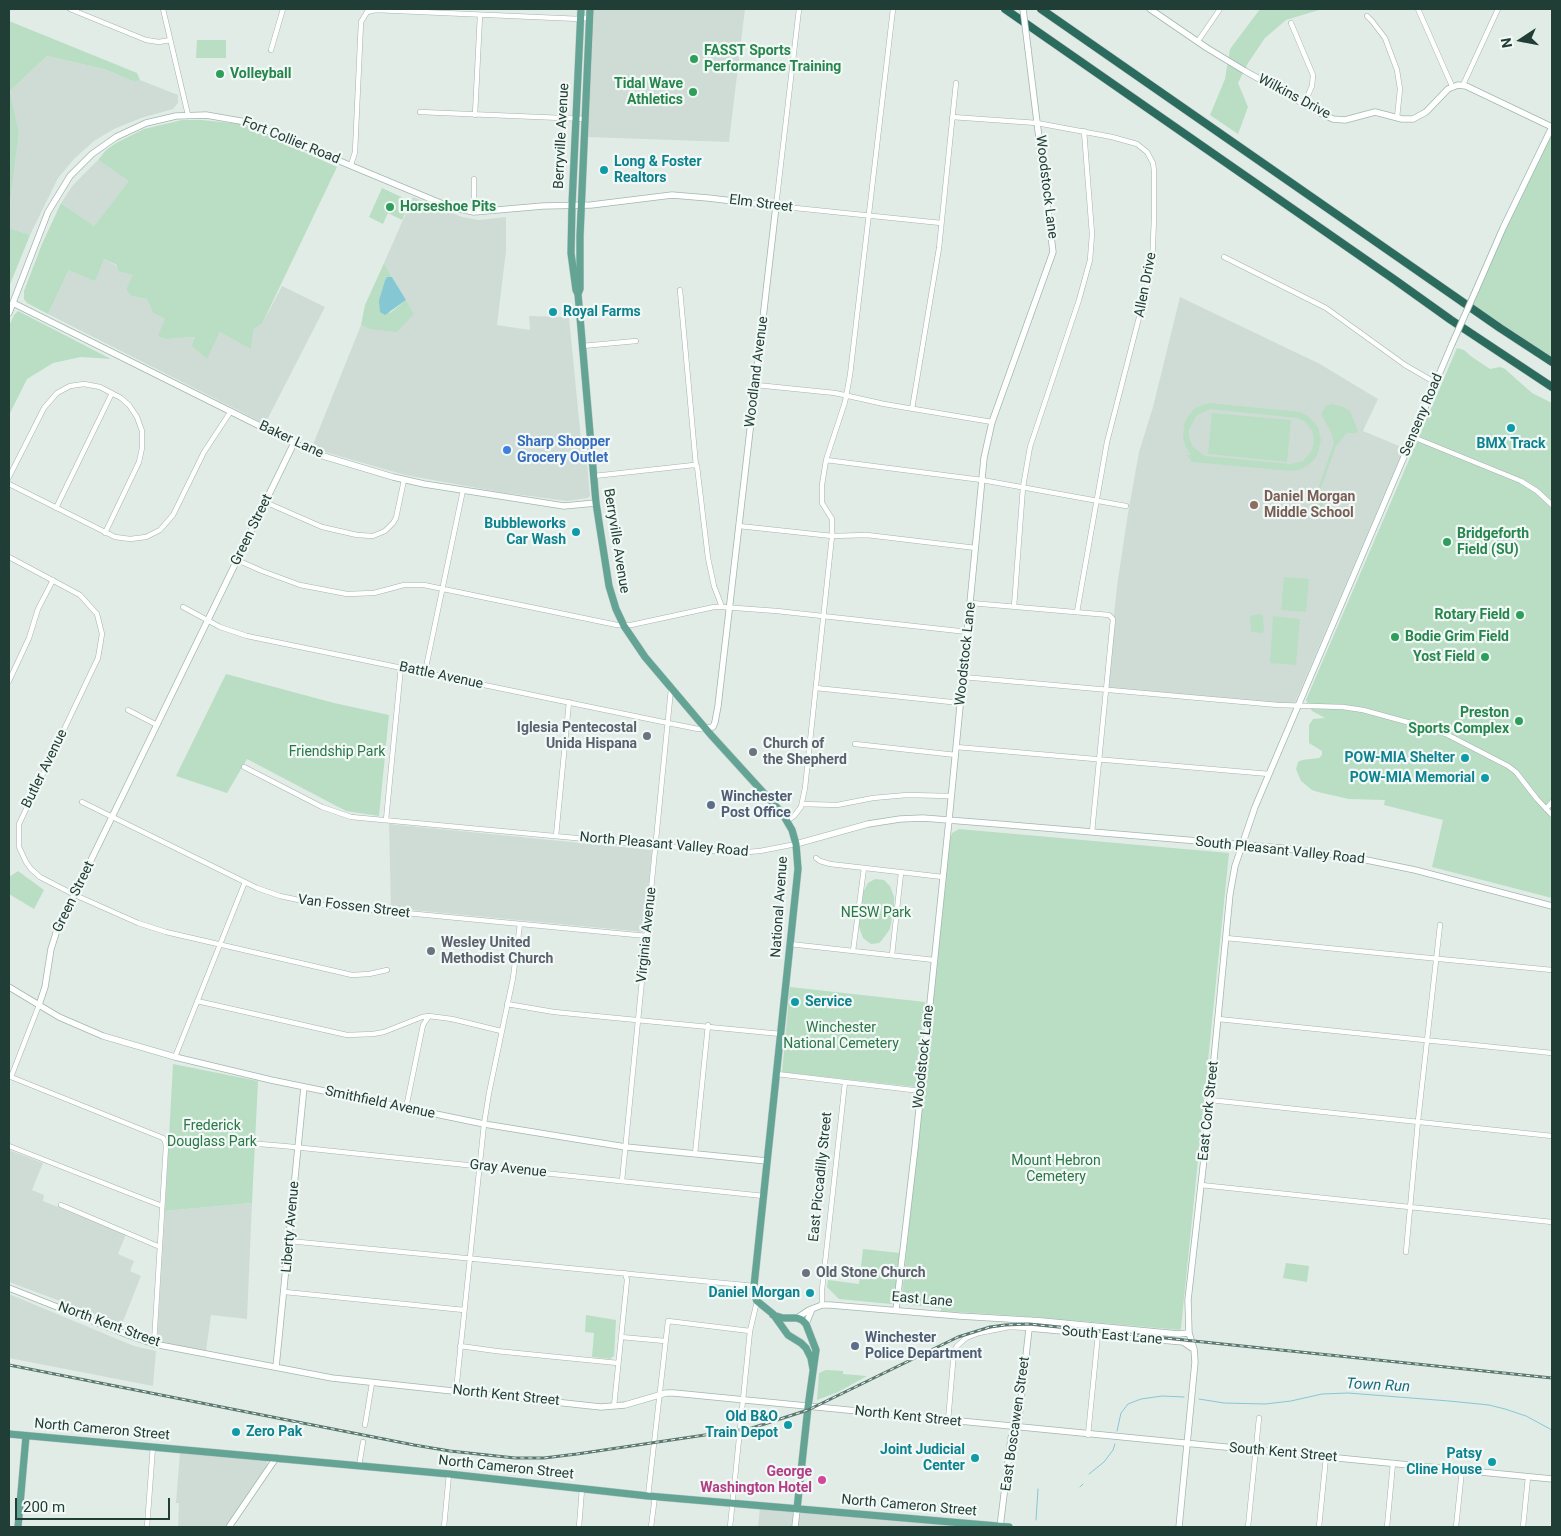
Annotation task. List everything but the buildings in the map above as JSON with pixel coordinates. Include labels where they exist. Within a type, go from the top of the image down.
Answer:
[{"type":"highway","points":[[1004,9],[1451,320],[1552,387]]},
{"type":"highway","points":[[1042,9],[1500,328],[1552,362]]},
{"type":"main road","name":"Berryville Avenue","points":[[581,9],[572,205],[572,253],[578,294],[596,503],[609,586],[616,609],[624,626],[644,657],[705,728],[778,808],[787,821]]},
{"type":"main road","name":"Berryville Avenue","points":[[578,294],[580,289],[581,204],[590,9]]},
{"type":"main road","name":"National Avenue","points":[[754,1286],[798,870],[796,844],[787,821]]},
{"type":"main road","points":[[754,1286],[754,1294],[757,1301],[773,1314],[788,1336],[801,1343],[809,1353],[813,1369]]},
{"type":"main road","points":[[773,1314],[802,1320],[816,1350],[797,1509]]},
{"type":"main road","name":"East Lane","points":[[785,1330],[787,1324],[794,1318]]},
{"type":"main road","points":[[796,1339],[804,1335],[806,1327]]},
{"type":"main road","name":"North Cameron Street","points":[[9,1434],[449,1474],[651,1496],[948,1524],[1009,1527]]},
{"type":"main road","points":[[18,1527],[26,1436]]},
{"type":"street","points":[[70,9],[146,40],[159,42],[170,40]]},
{"type":"street","points":[[163,9],[188,115]]},
{"type":"street","points":[[271,50],[283,9]]},
{"type":"street","name":"Woodland Avenue","points":[[705,728],[713,727],[715,722],[799,9]]},
{"type":"street","points":[[787,821],[794,816],[802,804],[832,536],[832,519],[824,507],[821,498],[826,460],[847,395],[893,9]]},
{"type":"street","name":"Woodstock Lane","points":[[896,1310],[952,796],[985,451],[992,422],[1053,257],[1024,9]]},
{"type":"street","name":"Wilkins Drive","points":[[1150,9],[1198,41],[1327,117],[1339,120],[1375,112],[1408,119],[1422,115],[1452,86]]},
{"type":"street","points":[[1198,41],[1220,9]]},
{"type":"street","points":[[1418,9],[1452,86],[1463,85],[1552,127]]},
{"type":"street","points":[[1463,85],[1497,9]]},
{"type":"street","points":[[351,165],[354,152],[361,22],[367,12],[394,10],[590,20]]},
{"type":"street","points":[[475,115],[480,15]]},
{"type":"street","points":[[1367,16],[1384,38],[1397,70],[1400,89],[1397,118]]},
{"type":"street","points":[[1291,23],[1313,75],[1312,86],[1304,104]]},
{"type":"street","points":[[912,409],[940,248],[956,83]]},
{"type":"street","points":[[420,112],[586,119]]},
{"type":"street","name":"Fort Collier Road","points":[[9,313],[11,302],[51,206],[63,185],[75,170],[103,145],[128,130],[154,121],[188,115],[222,116],[246,122],[450,207],[474,212],[581,204]]},
{"type":"street","name":"Allen Drive","points":[[952,117],[1037,123],[1084,131],[1137,144],[1147,152],[1154,171],[1152,267],[1107,442],[1077,612]]},
{"type":"street","name":"Senseny Road","points":[[1298,705],[1452,344],[1503,228],[1552,127]]},
{"type":"street","points":[[1014,607],[1024,488],[1032,437],[1080,300],[1090,260],[1092,234],[1084,131]]},
{"type":"street","points":[[474,179],[474,212]]},
{"type":"street","name":"Elm Street","points":[[581,204],[598,204],[672,195],[941,223]]},
{"type":"street","points":[[1224,257],[1326,308],[1405,365],[1436,383]]},
{"type":"street","points":[[680,290],[696,466],[699,468],[711,574],[722,607]]},
{"type":"street","name":"Baker Lane","points":[[11,302],[294,443],[332,459],[404,480],[463,490],[564,506],[596,503]]},
{"type":"street","points":[[582,346],[636,341]]},
{"type":"street","points":[[9,477],[44,408],[58,393],[70,386],[84,384],[100,387],[124,400],[134,411],[140,424],[143,439],[138,462],[105,533]]},
{"type":"street","points":[[756,385],[847,395],[912,409],[992,422]]},
{"type":"street","points":[[56,508],[112,393]]},
{"type":"street","points":[[9,484],[105,533],[122,539],[138,538],[153,534],[166,524],[178,507],[209,443],[231,411]]},
{"type":"street","points":[[1413,437],[1521,481],[1537,491],[1552,505]]},
{"type":"street","name":"Green Street","points":[[162,1206],[166,1146],[163,1138],[11,1077],[46,987],[54,939],[294,443]]},
{"type":"street","points":[[826,460],[982,480],[1126,506]]},
{"type":"street","points":[[594,476],[696,466]]},
{"type":"street","points":[[265,502],[322,527],[357,535],[373,536],[385,531],[396,518],[404,480]]},
{"type":"street","points":[[425,672],[463,490]]},
{"type":"street","points":[[739,526],[832,536],[867,535],[976,548]]},
{"type":"street","name":"Butler Avenue","points":[[9,558],[80,595],[92,607],[100,622],[102,642],[98,658],[85,687],[22,817],[18,839],[21,854],[36,873],[75,895],[156,929],[352,975],[386,970]]},
{"type":"street","points":[[237,560],[300,585],[347,594],[374,593],[404,584],[424,585],[624,626],[714,607],[722,607],[968,632]]},
{"type":"street","points":[[9,681],[29,638],[38,609],[53,580]]},
{"type":"street","points":[[971,603],[1110,615],[1114,623],[1092,832]]},
{"type":"street","name":"Battle Avenue","points":[[183,607],[226,629],[247,636],[668,723],[698,729],[705,728]]},
{"type":"street","points":[[386,820],[401,667]]},
{"type":"street","points":[[963,677],[1358,709],[1448,735],[1513,769],[1552,815]]},
{"type":"street","name":"Virginia Avenue","points":[[622,1180],[671,688]]},
{"type":"street","points":[[816,688],[961,702]]},
{"type":"street","points":[[556,836],[569,702]]},
{"type":"street","name":"East Cork Street","points":[[1179,1527],[1195,1362],[1194,1349],[1189,1333],[1188,1300],[1232,880],[1248,825],[1298,705]]},
{"type":"street","points":[[128,710],[157,725]]},
{"type":"street","points":[[855,744],[956,755]]},
{"type":"street","points":[[956,747],[1269,774]]},
{"type":"street","name":"North Pleasant Valley Road","points":[[244,767],[315,804],[340,814],[366,819],[736,853],[760,852],[878,822],[914,818],[1092,832]]},
{"type":"street","points":[[802,804],[837,805],[873,798],[907,795],[952,796]]},
{"type":"street","name":"Van Fossen Street","points":[[82,802],[271,894],[307,902],[647,936]]},
{"type":"street","points":[[1546,809],[1552,802]]},
{"type":"street","name":"South Pleasant Valley Road","points":[[1092,832],[1315,852],[1374,861],[1552,906]]},
{"type":"street","points":[[816,858],[826,864],[943,877]]},
{"type":"street","points":[[853,951],[864,868]]},
{"type":"street","points":[[892,955],[901,873]]},
{"type":"street","points":[[175,1057],[245,882]]},
{"type":"street","points":[[456,1391],[484,1124],[516,958],[520,924]]},
{"type":"street","points":[[1406,1252],[1418,1121],[1440,925]]},
{"type":"street","points":[[1226,938],[1552,970]]},
{"type":"street","points":[[790,944],[934,960]]},
{"type":"street","name":"Smithfield Avenue","points":[[9,988],[80,1028],[103,1036],[175,1057],[304,1087],[484,1124],[626,1146],[767,1161]]},
{"type":"street","points":[[197,1002],[347,1035],[384,1032],[429,1016],[452,1019],[501,1031]]},
{"type":"street","points":[[507,1004],[554,1012],[781,1034]]},
{"type":"street","points":[[406,1108],[423,1025],[429,1016]]},
{"type":"street","points":[[1218,1019],[1552,1053]]},
{"type":"street","points":[[695,1154],[708,1026]]},
{"type":"street","points":[[777,1074],[921,1091]]},
{"type":"street","name":"East Piccadilly Street","points":[[822,1305],[822,1290],[845,1082]]},
{"type":"street","name":"Liberty Avenue","points":[[276,1367],[304,1087]]},
{"type":"street","points":[[1210,1100],[1552,1136]]},
{"type":"street","name":"Gray Avenue","points":[[253,1146],[259,1144],[764,1196]]},
{"type":"street","points":[[9,1146],[162,1206],[154,1344]]},
{"type":"street","points":[[1201,1185],[1552,1222]]},
{"type":"street","points":[[61,1205],[160,1246]]},
{"type":"street","points":[[289,1241],[754,1286]]},
{"type":"street","points":[[614,1406],[627,1280],[625,1273]]},
{"type":"street","name":"North Kent Street","points":[[9,1288],[154,1344],[316,1376],[614,1406],[674,1393],[1014,1427]]},
{"type":"street","points":[[285,1292],[464,1310]]},
{"type":"street","points":[[730,1527],[750,1331],[757,1301]]},
{"type":"street","name":"East Lane","points":[[794,1318],[822,1305],[1030,1320]]},
{"type":"street","points":[[806,1327],[812,1309]]},
{"type":"street","name":"South East Lane","points":[[1030,1320],[1178,1334],[1189,1333]]},
{"type":"street","name":"East Boscawen Street","points":[[1000,1527],[1011,1438],[1019,1418],[1030,1320]]},
{"type":"street","points":[[651,1527],[651,1496],[659,1395],[668,1322],[750,1331]]},
{"type":"street","points":[[948,1421],[954,1351],[957,1346],[966,1338],[979,1333],[1009,1327],[1029,1328]]},
{"type":"street","name":"South East Lane","points":[[1029,1328],[1183,1342],[1194,1349]]},
{"type":"street","points":[[1088,1434],[1098,1334]]},
{"type":"street","points":[[621,1337],[665,1341]]},
{"type":"street","points":[[460,1346],[618,1364]]},
{"type":"street","points":[[365,1425],[372,1383]]},
{"type":"street","points":[[1248,1527],[1259,1418]]},
{"type":"street","name":"South Kent Street","points":[[1014,1427],[1552,1479]]},
{"type":"street","points":[[359,1466],[363,1442]]},
{"type":"street","points":[[147,1527],[153,1446]]},
{"type":"street","points":[[1319,1527],[1326,1457]]},
{"type":"street","points":[[229,1527],[276,1458]]},
{"type":"street","points":[[1387,1527],[1393,1463]]},
{"type":"street","points":[[1456,1527],[1462,1470]]},
{"type":"street","points":[[444,1527],[449,1474]]},
{"type":"street","points":[[1523,1527],[1528,1477]]},
{"type":"street","points":[[579,1527],[582,1489]]},
{"type":"street","points":[[795,1527],[797,1509]]},
{"type":"shaded area","points":[[594,9],[745,9],[729,142],[588,137]]},
{"type":"shaded area","points":[[47,56],[104,69],[135,82],[140,80],[178,95],[178,103],[173,109],[141,118],[114,129],[94,141],[74,159],[58,178],[30,235],[9,228],[9,211],[19,133],[10,91]]},
{"type":"shaded area","points":[[98,160],[130,181],[94,226],[61,203],[73,185]]},
{"type":"shaded area","points":[[413,197],[462,217],[479,220],[506,217],[506,251],[497,325],[530,330],[529,316],[569,317],[581,440],[585,441],[590,496],[588,498],[567,501],[499,492],[405,475],[312,447],[361,325],[369,329],[414,314],[384,263]]},
{"type":"shaded area","points":[[104,259],[134,275],[126,289],[131,296],[147,299],[153,313],[165,319],[167,339],[196,337],[207,358],[220,332],[251,348],[254,329],[262,324],[282,286],[325,307],[265,424],[48,314],[69,270]]},
{"type":"shaded area","name":"Daniel Morgan Middle School","points":[[1180,297],[1320,364],[1378,399],[1363,431],[1404,448],[1294,705],[1106,690],[1117,586],[1139,452],[1153,407]]},
{"type":"shaded area","points":[[389,824],[652,850],[644,932],[391,908]]},
{"type":"shaded area","points":[[9,1150],[43,1163],[32,1190],[44,1195],[43,1201],[126,1234],[118,1254],[134,1261],[130,1271],[141,1276],[122,1324],[9,1282]]},
{"type":"shaded area","points":[[252,1203],[247,1319],[211,1315],[206,1351],[157,1342],[165,1211]]},
{"type":"shaded area","points":[[9,1294],[134,1346],[156,1351],[153,1386],[9,1358]]},
{"type":"shaded area","points":[[180,1452],[266,1460],[268,1465],[226,1527],[178,1527],[179,1503],[176,1503]]},
{"type":"shaded area","points":[[760,1507],[977,1527],[758,1527]]},
{"type":"green space","points":[[1260,9],[1322,9],[1286,20],[1265,38],[1248,63],[1238,83],[1248,107],[1238,134],[1210,115],[1225,79],[1230,49]]},
{"type":"green space","points":[[9,21],[137,73],[140,80],[135,82],[104,69],[47,56],[10,91],[19,133],[9,211]]},
{"type":"green space","points":[[197,40],[226,40],[226,58],[196,58]]},
{"type":"green space","points":[[182,120],[241,124],[337,167],[262,324],[254,329],[251,349],[220,332],[207,359],[192,346],[195,337],[167,339],[158,336],[165,319],[153,313],[147,299],[131,296],[126,289],[133,275],[118,271],[117,265],[104,259],[95,281],[69,270],[48,314],[27,303],[24,299],[24,291],[42,244],[61,203],[94,226],[129,181],[98,160],[106,150],[144,129]]},
{"type":"green space","points":[[1552,127],[1552,361],[1469,306]]},
{"type":"green space","name":"Horseshoe Pits","points":[[382,188],[410,201],[402,220],[388,213],[383,224],[369,217]]},
{"type":"green space","points":[[9,228],[30,235],[9,287]]},
{"type":"green space","points":[[384,263],[392,277],[387,277],[385,280],[379,300],[390,313],[406,300],[414,314],[397,332],[369,329],[361,325],[365,305]]},
{"type":"green space","points":[[18,311],[111,359],[81,357],[53,363],[27,379],[9,415],[9,326]]},
{"type":"green space","points":[[1457,348],[1464,350],[1490,369],[1500,367],[1505,369],[1532,393],[1552,403],[1552,898],[1432,867],[1443,820],[1384,805],[1385,800],[1349,799],[1312,790],[1301,781],[1296,769],[1298,762],[1319,758],[1322,755],[1322,751],[1309,743],[1309,725],[1313,719],[1325,718],[1312,711],[1306,700]]},
{"type":"green space","points":[[1209,403],[1300,412],[1308,416],[1318,427],[1321,440],[1318,453],[1307,466],[1291,471],[1192,462],[1187,455],[1191,455],[1183,438],[1184,424],[1195,408]],"holes":[[[1210,409],[1297,418],[1304,421],[1312,430],[1314,440],[1312,450],[1303,461],[1291,464],[1205,456],[1193,447],[1189,437],[1189,430],[1196,416]]]},
{"type":"green space","points":[[1333,404],[1350,411],[1358,431],[1357,433],[1347,433],[1336,446],[1321,488],[1324,505],[1316,509],[1311,505],[1310,497],[1318,489],[1334,443],[1331,432],[1321,414],[1326,406]]},
{"type":"green space","points":[[1212,413],[1291,420],[1287,462],[1208,454]]},
{"type":"green space","points":[[1284,577],[1309,579],[1306,612],[1281,610]]},
{"type":"green space","points":[[1263,615],[1264,631],[1262,633],[1251,632],[1250,616]]},
{"type":"green space","points":[[1273,616],[1300,619],[1296,665],[1270,663]]},
{"type":"green space","name":"Friendship Park","points":[[226,674],[334,703],[389,715],[379,816],[346,811],[247,759],[227,793],[176,776]]},
{"type":"green space","name":"Mount Hebron Cemetery","points":[[959,829],[1229,853],[1180,1330],[941,1311],[941,1308],[901,1304],[949,844],[952,833]]},
{"type":"green space","points":[[18,871],[44,890],[34,909],[9,894],[9,877]]},
{"type":"green space","name":"NESW Park","points":[[875,879],[884,880],[890,886],[894,897],[894,905],[890,929],[879,943],[871,944],[863,938],[858,924],[863,892],[868,883]]},
{"type":"green space","name":"Winchester National Cemetery","points":[[790,987],[925,1002],[916,1087],[782,1072]]},
{"type":"green space","name":"Frederick Douglass Park","points":[[173,1064],[258,1081],[252,1203],[165,1211]]},
{"type":"green space","points":[[863,1249],[900,1253],[895,1301],[891,1304],[839,1299],[827,1287],[828,1280],[859,1284]]},
{"type":"green space","points":[[1286,1263],[1309,1266],[1307,1282],[1283,1278]]},
{"type":"green space","points":[[586,1315],[616,1320],[614,1356],[610,1359],[592,1357],[594,1333],[585,1332]]},
{"type":"green space","points":[[826,1370],[867,1376],[838,1392],[817,1400],[819,1373]]},
{"type":"water","points":[[387,277],[392,277],[406,300],[385,315],[380,312],[379,300]]},
{"type":"waterway","name":"Town Run","points":[[1199,1399],[1224,1403],[1265,1404],[1291,1401],[1322,1394],[1348,1393],[1449,1401],[1489,1405],[1505,1409],[1526,1416],[1552,1430]]},
{"type":"waterway","name":"Town Run","points":[[1117,1431],[1121,1413],[1128,1404],[1141,1399],[1162,1396],[1184,1397]]},
{"type":"waterway","name":"Town Run","points":[[1089,1474],[1104,1462],[1115,1444]]},
{"type":"waterway","name":"Town Run","points":[[1080,1487],[1083,1484]]},
{"type":"waterway","name":"Town Run","points":[[1036,1520],[1038,1489]]},
{"type":"railway","points":[[9,1365],[414,1445],[515,1458],[544,1458],[577,1454],[752,1428],[808,1410],[958,1337],[990,1327],[1005,1325],[1029,1324],[1552,1378]]},
{"type":"place","name":"FASST Sports Performance Training","points":[[694,59]]},
{"type":"place","name":"Volleyball","points":[[220,74]]},
{"type":"place","name":"Tidal Wave Athletics","points":[[693,92]]},
{"type":"place","name":"Long & Foster Realtors","points":[[604,170]]},
{"type":"place","name":"Horseshoe Pits","points":[[390,207]]},
{"type":"place","name":"Royal Farms","points":[[553,312]]},
{"type":"place","name":"BMX Track","points":[[1511,428]]},
{"type":"place","name":"Sharp Shopper Grocery Outlet","points":[[507,450]]},
{"type":"place","name":"Daniel Morgan Middle School","points":[[1254,505]]},
{"type":"place","name":"Bubbleworks Car Wash","points":[[576,532]]},
{"type":"place","name":"Bridgeforth Field (SU)","points":[[1447,542]]},
{"type":"place","name":"Rotary Field","points":[[1520,615]]},
{"type":"place","name":"Bodie Grim Field","points":[[1395,637]]},
{"type":"place","name":"Yost Field","points":[[1485,657]]},
{"type":"place","name":"Preston Sports Complex","points":[[1519,721]]},
{"type":"place","name":"Iglesia Pentecostal Unida Hispana","points":[[647,736]]},
{"type":"place","name":"Church of the Shepherd","points":[[753,752]]},
{"type":"place","name":"POW-MIA Shelter","points":[[1465,758]]},
{"type":"place","name":"POW-MIA Memorial","points":[[1485,778]]},
{"type":"place","name":"Winchester Post Office","points":[[711,805]]},
{"type":"place","name":"Wesley United Methodist Church","points":[[431,951]]},
{"type":"place","name":"Service","points":[[795,1002]]},
{"type":"place","name":"Old Stone Church","points":[[806,1273]]},
{"type":"place","name":"Daniel Morgan","points":[[810,1293]]},
{"type":"place","name":"Winchester Police Department","points":[[855,1346]]},
{"type":"place","name":"Old B&O Train Depot","points":[[788,1425]]},
{"type":"place","name":"Zero Pak","points":[[236,1432]]},
{"type":"place","name":"Joint Judicial Center","points":[[975,1458]]},
{"type":"place","name":"Patsy Cline House","points":[[1492,1462]]},
{"type":"place","name":"George Washington Hotel","points":[[822,1480]]}]
